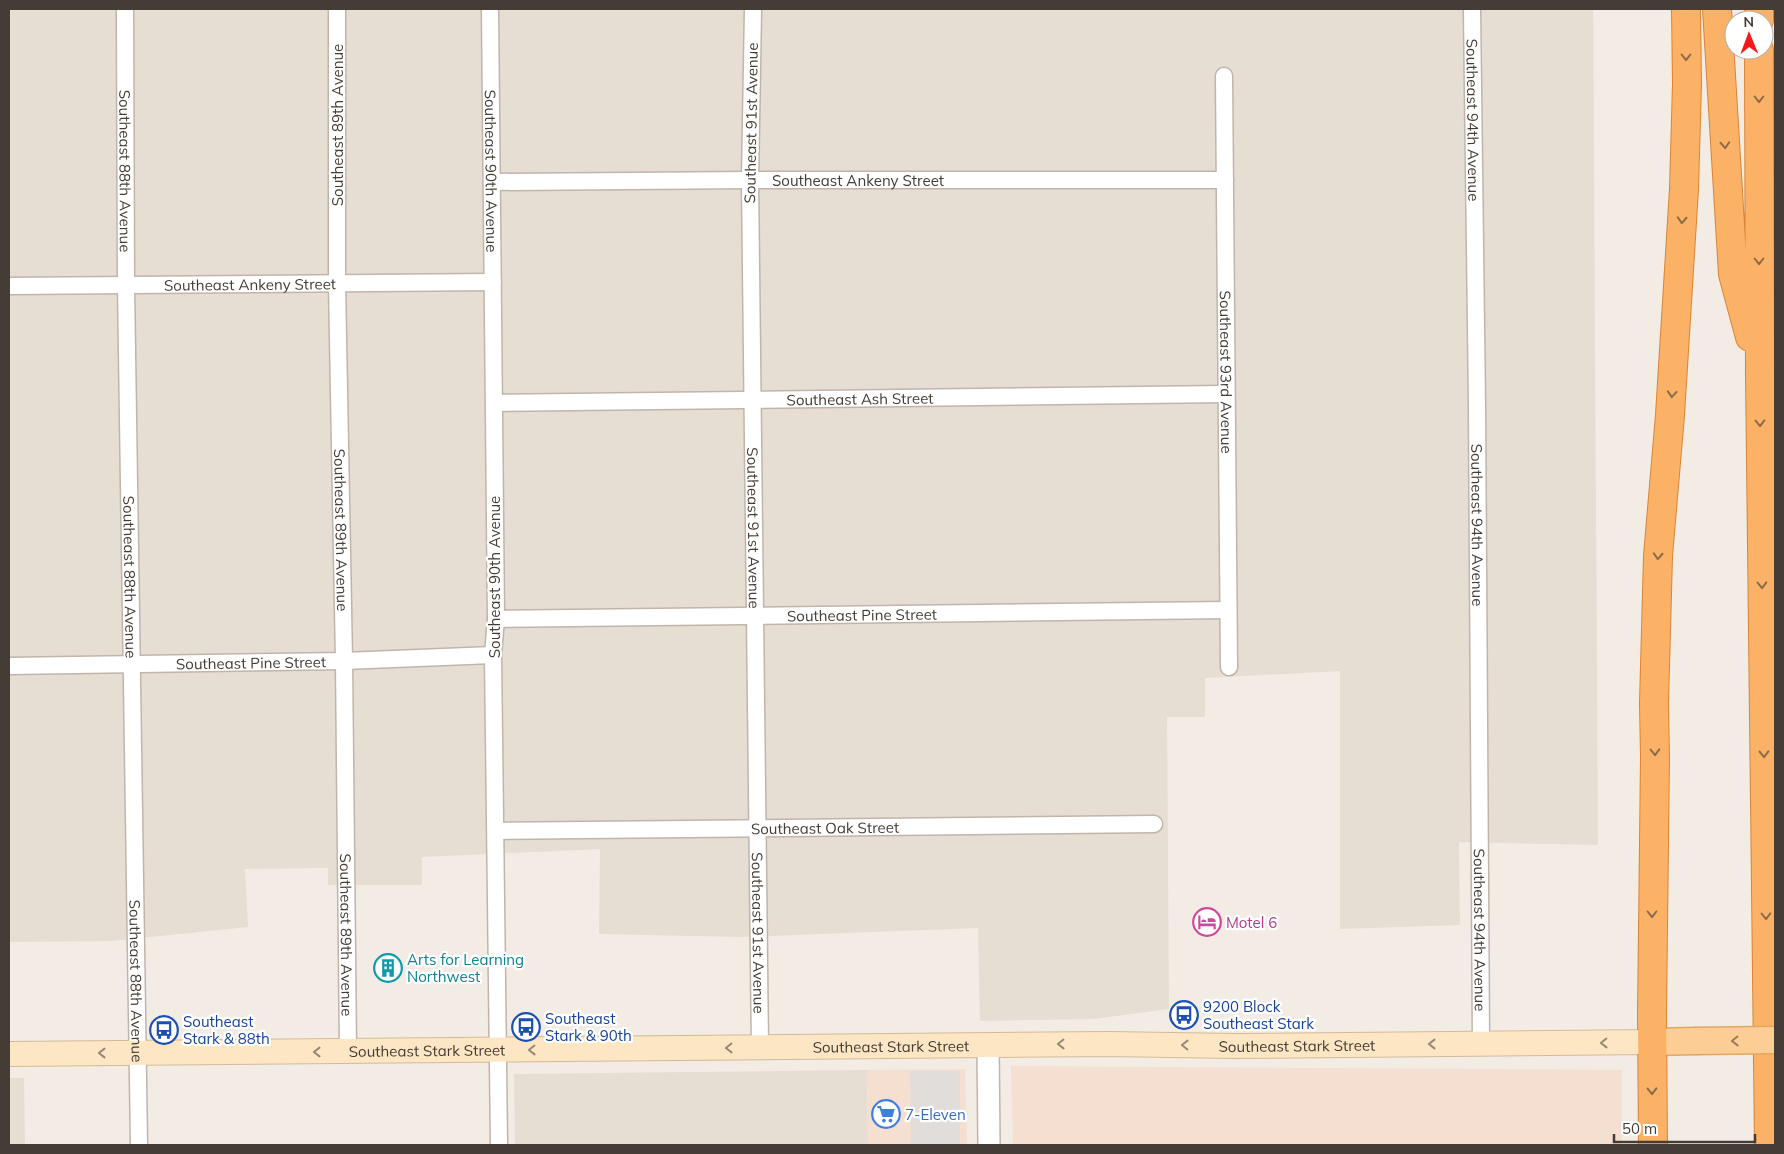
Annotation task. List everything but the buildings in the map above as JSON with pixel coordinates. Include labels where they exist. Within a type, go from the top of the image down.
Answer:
[{"type":"highway","points":[[1653,1145],[1654,703],[1658,556],[1671,405],[1684,189],[1687,84],[1686,9]]},
{"type":"highway","points":[[1717,9],[1733,274],[1760,374]]},
{"type":"highway","points":[[1759,60],[1760,374],[1769,1145]]},
{"type":"main road","name":"Southeast Stark Street","points":[[9,1054],[1109,1044],[1234,1046],[1775,1040]]},
{"type":"street","name":"Southeast 88th Avenue","points":[[125,9],[126,285],[139,1145]]},
{"type":"street","name":"Southeast 89th Avenue","points":[[337,9],[337,283],[344,661],[348,1051]]},
{"type":"street","name":"Southeast 90th Avenue","points":[[490,9],[499,1145]]},
{"type":"street","name":"Southeast 91st Avenue","points":[[753,9],[750,180],[760,1048]]},
{"type":"street","name":"Southeast 94th Avenue","points":[[1472,9],[1481,1043]]},
{"type":"street","name":"Southeast 93rd Avenue","points":[[1224,76],[1229,667]]},
{"type":"street","name":"Southeast Ankeny Street","points":[[492,182],[1225,180]]},
{"type":"street","name":"Southeast Ankeny Street","points":[[9,286],[493,282]]},
{"type":"street","name":"Southeast Ash Street","points":[[494,402],[1226,394]]},
{"type":"street","name":"Southeast Pine Street","points":[[496,618],[1228,610]]},
{"type":"street","name":"Southeast Pine Street","points":[[9,666],[344,661],[494,655]]},
{"type":"street","name":"Southeast Oak Street","points":[[496,831],[1154,824]]},
{"type":"street","points":[[988,1045],[989,1145]]},
{"type":"shaded area","points":[[9,9],[1593,9],[1598,845],[1459,842],[1460,925],[1340,929],[1340,671],[1205,678],[1205,717],[1167,717],[1169,1009],[1093,1019],[980,1021],[978,928],[743,937],[599,934],[600,849],[422,857],[422,885],[328,885],[328,868],[245,869],[248,927],[111,941],[9,942]]},
{"type":"shaded area","points":[[1011,1066],[1622,1070],[1622,1145],[1013,1145]]},
{"type":"shaded area","points":[[965,1069],[967,1145],[868,1145],[867,1070]]},
{"type":"shaded area","points":[[867,1070],[868,1145],[515,1145],[514,1074]]},
{"type":"shaded area","points":[[910,1071],[960,1071],[960,1145],[911,1145]]},
{"type":"shaded area","points":[[9,1078],[24,1078],[25,1145],[9,1145]]},
{"type":"place","name":"Motel 6","points":[[1207,922]]},
{"type":"place","name":"Arts for Learning Northwest","points":[[388,968]]},
{"type":"place","name":"9200 Block Southeast Stark","points":[[1184,1015]]},
{"type":"place","name":"Southeast Stark & 90th","points":[[526,1027]]},
{"type":"place","name":"Southeast Stark & 88th","points":[[164,1030]]},
{"type":"place","name":"7-Eleven","points":[[886,1114]]}]
